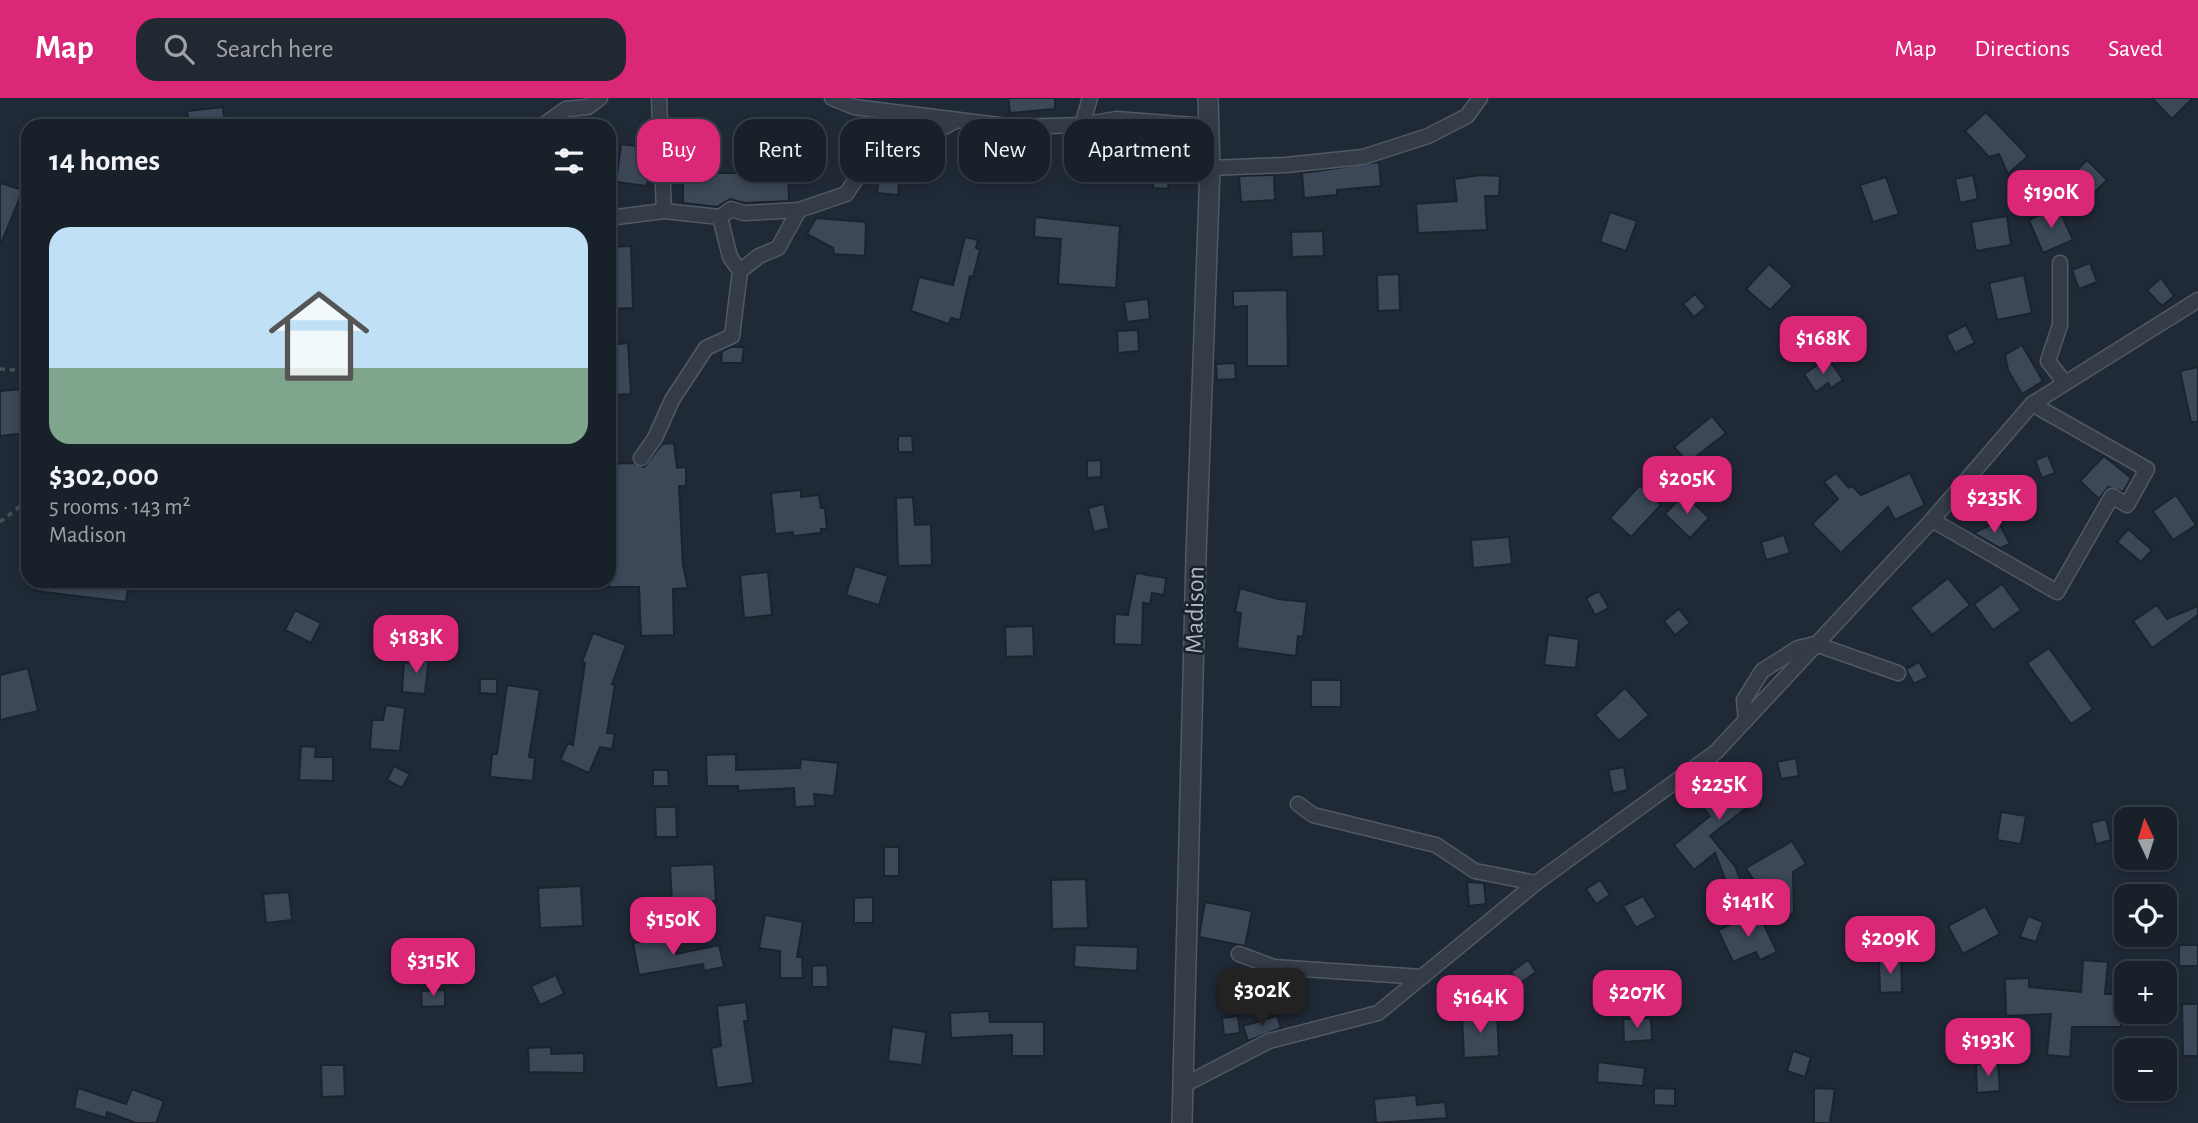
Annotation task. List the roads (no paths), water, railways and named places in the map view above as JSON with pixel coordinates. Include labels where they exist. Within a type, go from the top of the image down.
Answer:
[{"type":"street","points":[[552,119],[566,109],[588,107],[600,98]]},
{"type":"street","points":[[659,98],[664,211]]},
{"type":"street","points":[[832,98],[854,107],[1015,127],[1064,126]]},
{"type":"street","points":[[1084,119],[1090,98]]},
{"type":"street","name":"Madison","points":[[1207,119],[1208,98]]},
{"type":"street","points":[[1214,168],[1286,165],[1363,157],[1428,136],[1467,116],[1480,98]]},
{"type":"street","points":[[616,217],[664,211],[720,217],[731,209],[744,213],[799,210],[846,194],[862,170],[907,163],[920,140],[957,120]]},
{"type":"street","name":"Madison","points":[[1182,1123],[1196,556],[1209,182]]},
{"type":"street","points":[[740,271],[759,257],[778,248],[799,210]]},
{"type":"street","points":[[641,458],[655,438],[672,400],[706,348],[732,336],[740,271],[730,257],[720,217]]},
{"type":"street","points":[[2060,263],[2060,325],[2048,361],[2065,383]]},
{"type":"street","points":[[1184,1086],[1269,1041],[1378,1013],[1536,883],[1716,752],[1932,520],[2032,404],[2198,300]]},
{"type":"street","points":[[1932,520],[2057,592],[2112,496],[2127,505],[2147,470],[2032,404]]},
{"type":"street","points":[[1746,720],[1744,700],[1762,671],[1798,648],[1815,644],[1898,673]]},
{"type":"street","points":[[1298,804],[1313,816],[1436,845],[1475,871],[1536,883]]},
{"type":"street","points":[[1239,954],[1274,967],[1422,977]]}]
